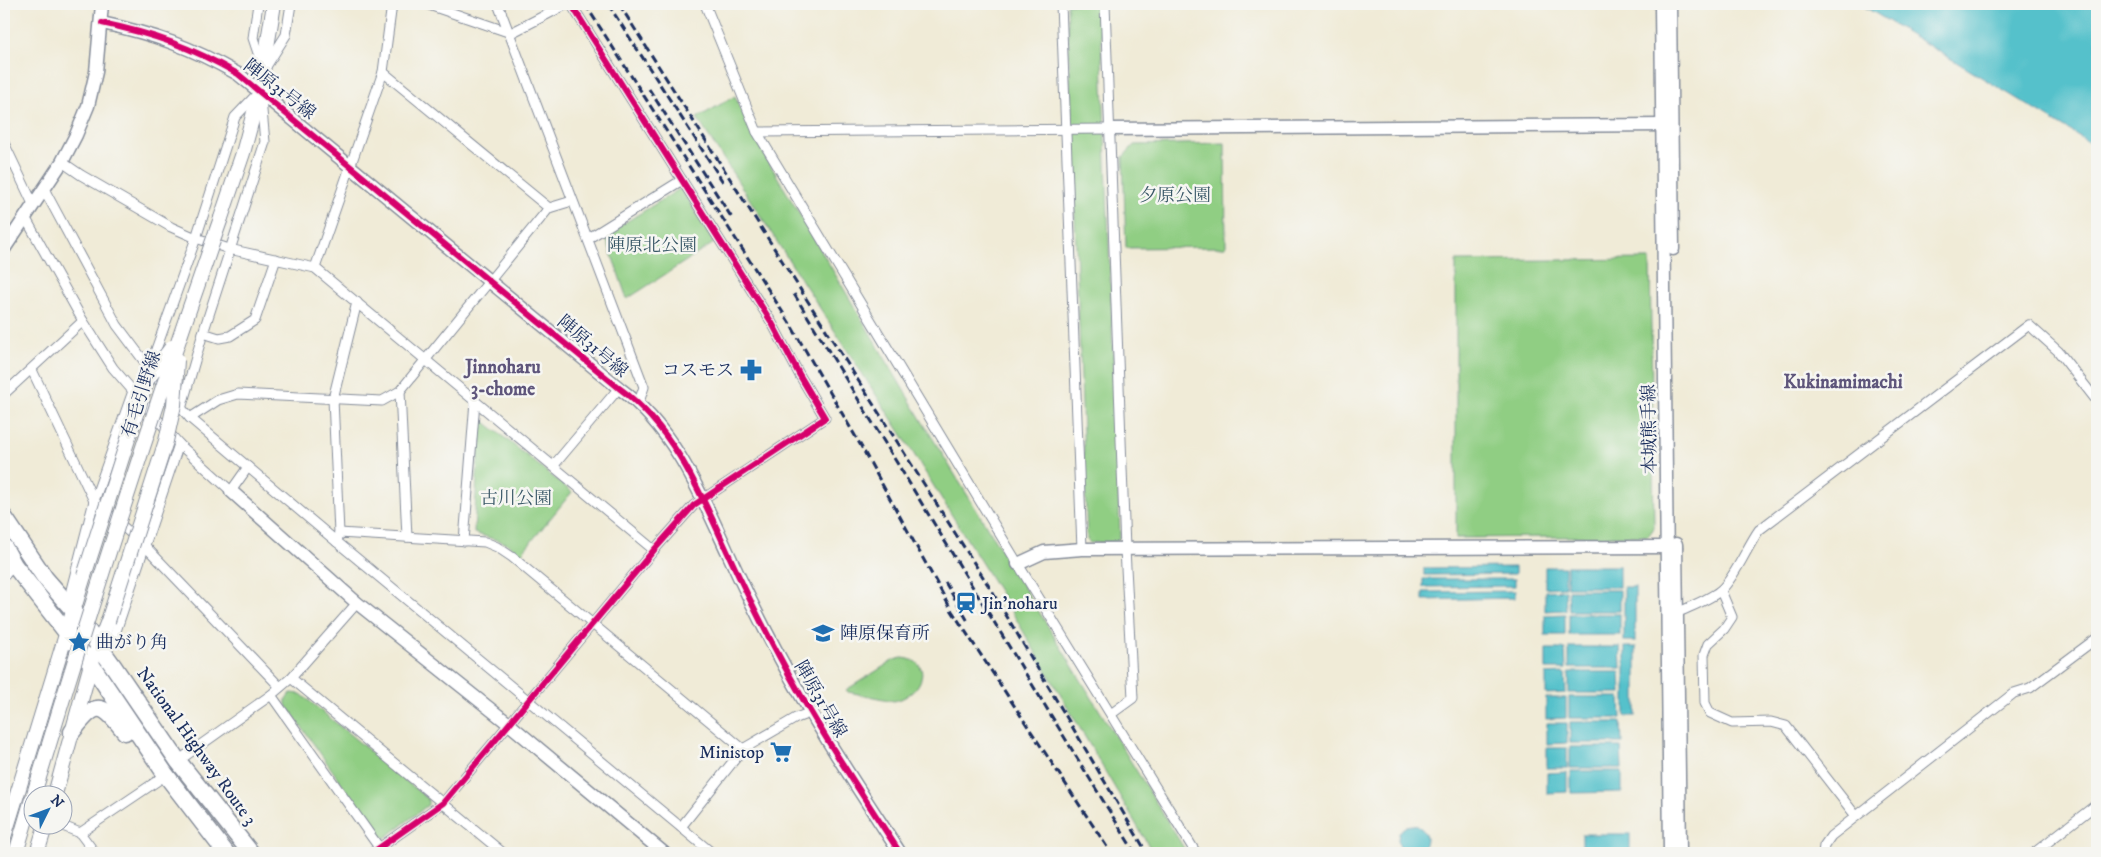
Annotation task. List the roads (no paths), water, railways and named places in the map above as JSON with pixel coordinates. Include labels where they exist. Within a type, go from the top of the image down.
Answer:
[{"type":"highway","name":"National Highway Route 3","points":[[4,517],[45,578],[73,610],[98,645],[178,761],[251,853]]},
{"type":"highway","points":[[4,547],[9,570],[68,633],[166,775],[226,853]]},
{"type":"highway","points":[[72,732],[86,713],[93,709],[103,708],[166,775]]},
{"type":"main road","name":"有毛引野線","points":[[37,784],[179,339],[244,153],[260,90],[274,4]]},
{"type":"main road","points":[[4,837],[8,809],[68,633],[73,610],[147,380],[179,339]]},
{"type":"main road","points":[[57,784],[91,664],[108,621],[166,441],[174,405],[179,339]]},
{"type":"main road","points":[[16,853],[22,833]]},
{"type":"main road","points":[[37,853],[43,834]]},
{"type":"street","points":[[4,249],[62,162],[88,106],[96,72],[102,22],[102,4]]},
{"type":"street","points":[[258,4],[253,38],[263,70]]},
{"type":"street","points":[[263,70],[286,35],[291,4]]},
{"type":"street","points":[[315,268],[383,72],[392,4]]},
{"type":"street","points":[[426,4],[511,33],[567,4]]},
{"type":"street","points":[[498,4],[511,33],[572,201],[589,238],[644,387],[639,402]]},
{"type":"street","points":[[271,695],[378,852],[443,803],[654,550],[702,498],[825,418],[772,323],[571,4]]},
{"type":"street","points":[[705,4],[757,132],[1018,564],[1196,853]]},
{"type":"street","points":[[1061,4],[1082,549]]},
{"type":"street","points":[[1104,4],[1125,549],[1133,698],[1111,714]]},
{"type":"street","name":"本城熊手線","points":[[1660,4],[1667,125]]},
{"type":"street","name":"本城熊手線","points":[[1670,4],[1667,125],[1672,547],[1670,853]]},
{"type":"street","name":"陣原31号線","points":[[102,22],[145,32],[179,44],[207,56],[238,74],[350,164],[619,388],[639,402],[676,450],[702,498],[752,603],[810,713],[900,853]]},
{"type":"street","points":[[383,72],[549,208]]},
{"type":"street","points":[[149,369],[196,238],[235,118],[260,90]]},
{"type":"street","points":[[181,409],[229,248],[265,142],[260,90]]},
{"type":"street","points":[[757,132],[1667,125]]},
{"type":"street","points":[[4,143],[33,204]]},
{"type":"street","points":[[62,162],[171,227],[196,238],[229,248],[315,268],[654,550]]},
{"type":"street","points":[[589,238],[682,180]]},
{"type":"street","points":[[44,189],[117,325],[149,369],[190,418],[248,467],[338,538],[712,853]]},
{"type":"street","points":[[190,418],[218,400],[238,394],[382,400],[400,391],[549,208],[572,201]]},
{"type":"street","points":[[25,218],[83,321],[113,368],[178,444],[357,603],[509,724],[659,852]]},
{"type":"street","points":[[203,334],[219,338],[230,336],[255,320],[276,259]]},
{"type":"street","points":[[338,538],[333,399],[357,302]]},
{"type":"street","points":[[4,394],[83,321]]},
{"type":"street","points":[[1677,613],[1721,591],[1734,574],[1758,530],[2029,326],[2058,351],[2097,402]]},
{"type":"street","points":[[32,370],[94,501],[145,546],[280,687]]},
{"type":"street","points":[[554,465],[619,388]]},
{"type":"street","points":[[73,610],[71,590],[94,501],[133,391]]},
{"type":"street","points":[[400,391],[407,537]]},
{"type":"street","points":[[464,541],[475,401]]},
{"type":"street","points":[[98,645],[112,643],[178,444]]},
{"type":"street","points":[[231,490],[248,467]]},
{"type":"street","points":[[338,538],[407,537],[485,542],[498,547],[743,749]]},
{"type":"street","points":[[1018,564],[1044,552],[1082,549],[1672,547]]},
{"type":"street","name":"本城熊手線","points":[[1672,547],[1677,613],[1680,853]]},
{"type":"street","points":[[1721,591],[1732,617],[1724,629],[1708,644],[1704,655],[1705,703],[1710,713],[1732,723],[1771,722],[1786,726],[1856,816]]},
{"type":"street","points":[[178,761],[271,695],[291,678],[357,603]]},
{"type":"street","points":[[1823,853],[1824,846],[1831,836],[1856,816],[2014,693],[2030,688],[2097,638]]},
{"type":"street","points":[[291,678],[503,853]]},
{"type":"street","points":[[681,827],[743,749],[796,718],[810,713]]},
{"type":"street","points":[[80,832],[166,775]]},
{"type":"street","points":[[2034,853],[2097,804]]},
{"type":"street","points":[[72,829],[80,832],[95,853]]},
{"type":"water","points":[[1860,4],[2097,4],[2097,147]]},
{"type":"water","points":[[1567,566],[1619,566],[1619,587],[1567,587]]},
{"type":"water","points":[[1515,567],[1515,574],[1424,575],[1424,568]]},
{"type":"water","points":[[1545,567],[1565,567],[1565,587],[1545,588]]},
{"type":"water","points":[[1423,579],[1515,579],[1515,586],[1423,587]]},
{"type":"water","points":[[1624,587],[1635,587],[1635,641],[1624,641]]},
{"type":"water","points":[[1565,590],[1566,610],[1545,611],[1545,591]]},
{"type":"water","points":[[1568,590],[1620,590],[1620,611],[1569,611]]},
{"type":"water","points":[[1515,591],[1515,598],[1423,600],[1423,592]]},
{"type":"water","points":[[1565,614],[1565,635],[1545,635],[1545,615]]},
{"type":"water","points":[[1569,614],[1620,614],[1620,635],[1569,635]]},
{"type":"water","points":[[1569,647],[1620,647],[1621,668],[1569,668]]},
{"type":"water","points":[[1625,647],[1636,647],[1636,716],[1625,716]]},
{"type":"water","points":[[1546,649],[1565,649],[1566,669],[1546,669]]},
{"type":"water","points":[[1569,672],[1620,672],[1621,693],[1569,693]]},
{"type":"water","points":[[1565,673],[1566,693],[1546,694],[1546,674]]},
{"type":"water","points":[[1569,697],[1620,697],[1621,718],[1569,718]]},
{"type":"water","points":[[1546,698],[1566,698],[1566,718],[1546,719]]},
{"type":"water","points":[[1570,722],[1621,722],[1622,743],[1570,743]]},
{"type":"water","points":[[1547,723],[1567,723],[1567,743],[1547,744]]},
{"type":"water","points":[[1570,747],[1621,747],[1622,768],[1570,768]]},
{"type":"water","points":[[1547,748],[1567,748],[1567,768],[1547,768]]},
{"type":"water","points":[[1571,771],[1622,771],[1622,792],[1571,793]]},
{"type":"water","points":[[1567,772],[1567,792],[1547,793],[1547,773]]},
{"type":"water","points":[[1412,825],[1422,829],[1426,839],[1422,849],[1412,853],[1402,849],[1398,839],[1402,829]]},
{"type":"water","points":[[1582,834],[1630,834],[1630,853],[1582,853]]},
{"type":"railway","points":[[585,4],[789,322],[861,446],[952,611],[1111,853]]},
{"type":"railway","points":[[608,4],[723,182]]},
{"type":"railway","points":[[619,4],[990,588],[1147,853]]},
{"type":"railway","points":[[649,89],[732,218]]},
{"type":"railway","points":[[794,294],[1135,853]]},
{"type":"railway","points":[[945,582],[969,623]]},
{"type":"place","name":"コスモス","points":[[751,370]]},
{"type":"place","name":"Jin'noharu","points":[[966,603]]},
{"type":"place","name":"陣原保育所","points":[[823,633]]},
{"type":"place","name":"曲がり角","points":[[79,642]]},
{"type":"place","name":"Ministop","points":[[781,752]]},
{"type":"district","name":"Jinnoharu 3-chome","points":[[503,377]]},
{"type":"district","name":"Kukinamimachi","points":[[1843,381]]},
{"type":"park label","name":"夕原公園","points":[[1175,195]]},
{"type":"park label","name":"陣原北公園","points":[[652,245]]},
{"type":"park label","name":"古川公園","points":[[516,498]]}]
